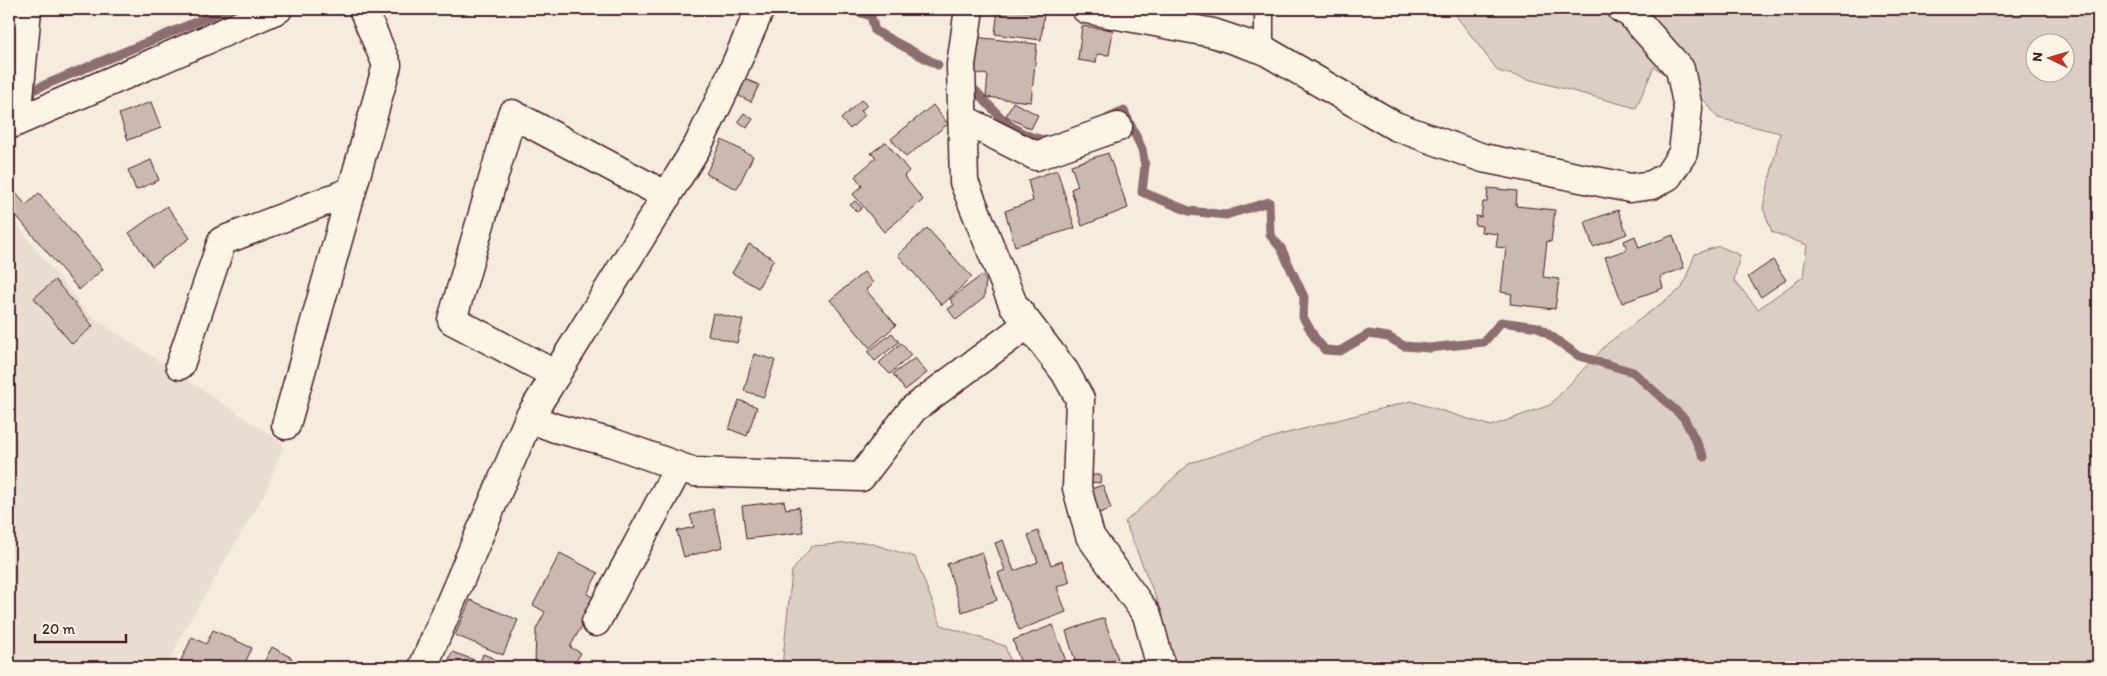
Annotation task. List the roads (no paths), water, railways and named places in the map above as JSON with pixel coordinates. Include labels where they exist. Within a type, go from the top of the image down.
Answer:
[{"type":"street","points":[[27,9],[16,110],[278,9]]},
{"type":"street","points":[[286,425],[388,65],[363,9]]},
{"type":"street","points":[[423,667],[529,418],[698,145],[760,9]]},
{"type":"street","points":[[969,9],[961,65],[964,182],[1013,304],[1065,372],[1080,399],[1077,488],[1090,536],[1147,615],[1161,667]]},
{"type":"street","points":[[1086,9],[1149,15],[1264,50],[1396,126],[1484,158],[1630,188],[1652,185],[1668,176],[1683,153],[1688,108],[1680,69],[1630,14],[1622,9]]},
{"type":"street","points":[[556,375],[452,320],[512,114],[667,196]]},
{"type":"street","points":[[963,119],[1036,156],[1118,127]]},
{"type":"street","points":[[180,365],[222,241],[352,191]]},
{"type":"street","points":[[529,418],[555,428],[613,443],[694,472],[861,477],[913,409],[1028,324]]},
{"type":"street","points":[[596,622],[679,467]]},
{"type":"lane","points":[[1264,9],[1264,50]]},
{"type":"waterway","points":[[23,94],[227,9]]},
{"type":"waterway","points":[[848,9],[871,16],[875,31],[938,65]]},
{"type":"waterway","points":[[976,91],[1008,124],[1027,135],[1049,140]]},
{"type":"waterway","points":[[1108,118],[1124,111],[1142,149],[1145,166],[1142,192],[1189,211],[1226,215],[1269,202],[1270,235],[1281,248],[1304,297],[1303,317],[1315,338],[1325,350],[1340,351],[1369,334],[1388,337],[1404,346],[1429,348],[1484,342],[1501,322],[1538,327],[1579,356],[1633,372],[1684,418],[1704,457]]}]
